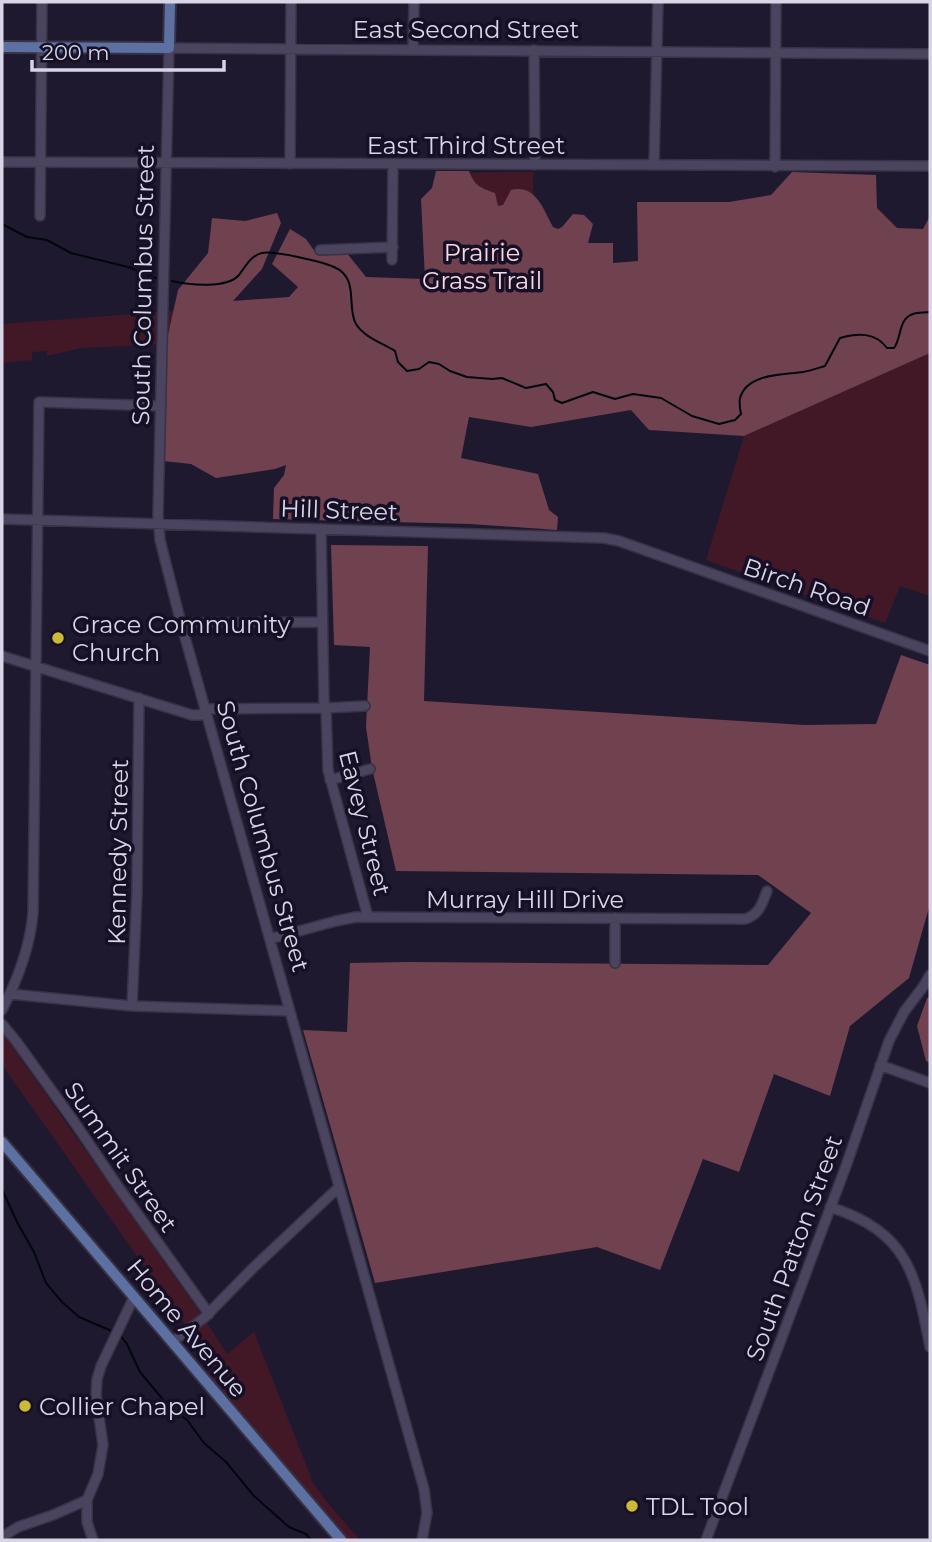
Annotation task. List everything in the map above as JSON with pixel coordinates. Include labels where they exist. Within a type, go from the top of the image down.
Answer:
[{"type":"main road","name":"South Columbus Street","points":[[169,48],[170,2]]},
{"type":"main road","name":"East Second Street","points":[[2,47],[169,48]]},
{"type":"main road","name":"Home Avenue","points":[[2,1142],[341,1540]]},
{"type":"street","points":[[40,216],[42,2]]},
{"type":"street","points":[[290,164],[291,2]]},
{"type":"street","points":[[414,2],[414,50]]},
{"type":"street","points":[[654,165],[658,2]]},
{"type":"street","points":[[775,167],[776,2]]},
{"type":"street","name":"East Second Street","points":[[169,48],[930,54]]},
{"type":"street","name":"South Columbus Street","points":[[169,48],[160,540],[425,1489],[427,1513],[422,1540]]},
{"type":"street","points":[[534,50],[535,165]]},
{"type":"street","name":"East Third Street","points":[[2,162],[930,166]]},
{"type":"street","points":[[393,165],[393,260]]},
{"type":"street","points":[[320,250],[393,247]]},
{"type":"street","points":[[2,1010],[26,954],[32,923],[39,402],[161,405]]},
{"type":"street","name":"Hill Street","points":[[2,519],[595,537],[619,541],[672,560]]},
{"type":"street","name":"Eavey Street","points":[[321,529],[326,757],[368,917]]},
{"type":"street","name":"Birch Road","points":[[672,560],[930,651]]},
{"type":"street","points":[[181,623],[322,622]]},
{"type":"street","points":[[2,656],[192,715],[200,715],[206,710],[365,706]]},
{"type":"street","name":"Kennedy Street","points":[[132,1006],[137,893],[139,698]]},
{"type":"street","points":[[330,780],[370,769]]},
{"type":"street","name":"Murray Hill Drive","points":[[270,939],[356,917],[745,919],[758,911],[767,891]]},
{"type":"street","points":[[615,918],[615,963]]},
{"type":"street","name":"South Patton Street","points":[[706,1540],[880,1065],[896,1026],[930,975]]},
{"type":"street","points":[[10,994],[132,1006],[290,1011]]},
{"type":"street","name":"Summit Street","points":[[2,1024],[75,1123],[208,1314]]},
{"type":"street","points":[[880,1065],[930,1083]]},
{"type":"street","points":[[172,1342],[208,1314],[339,1187]]},
{"type":"street","points":[[830,1207],[854,1214],[878,1230],[904,1257],[921,1297],[930,1347]]},
{"type":"street","points":[[93,1540],[87,1522],[87,1500],[102,1456],[103,1436],[96,1387],[100,1366],[134,1297]]},
{"type":"street","points":[[2,1537],[18,1527],[87,1500]]},
{"type":"green space","name":"Prairie Grass Trail","points":[[436,171],[469,171],[478,185],[495,193],[498,206],[503,205],[511,190],[527,191],[538,200],[553,227],[558,229],[573,214],[584,215],[593,224],[588,243],[613,243],[613,263],[638,261],[637,202],[729,202],[771,195],[792,172],[876,175],[877,208],[897,228],[923,229],[930,216],[930,353],[744,436],[649,430],[631,410],[531,427],[469,417],[461,458],[538,474],[549,510],[558,517],[557,530],[470,524],[273,519],[274,488],[284,475],[286,465],[216,478],[191,464],[163,461],[166,344],[178,290],[208,253],[212,218],[245,221],[277,213],[281,223],[262,269],[233,301],[289,297],[298,287],[272,264],[290,229],[306,239],[315,252],[346,252],[366,277],[425,279],[421,199],[432,188]]},
{"type":"green space","name":"Prairie Grass Trail","points":[[533,172],[533,279],[166,344],[81,348],[47,356],[47,351],[32,352],[32,360],[2,363],[2,324],[431,289],[437,173]]},
{"type":"green space","points":[[930,353],[930,596],[900,586],[885,623],[706,560],[744,436]]},
{"type":"green space","points":[[331,545],[428,546],[424,701],[804,725],[876,724],[901,655],[930,665],[930,904],[909,978],[850,1026],[830,1096],[774,1074],[739,1172],[703,1159],[660,1270],[597,1247],[375,1283],[303,1030],[347,1032],[350,963],[768,965],[811,913],[758,875],[396,871],[372,768],[366,727],[370,647],[334,645]]},
{"type":"green space","points":[[930,997],[930,1063],[926,1061],[917,1026],[927,998]]},
{"type":"green space","points":[[2,1032],[227,1354],[254,1332],[311,1481],[360,1540],[341,1540],[202,1377],[214,1367],[2,1065]]},
{"type":"waterway","points":[[2,224],[27,237],[47,240],[71,253],[128,267],[156,278]]},
{"type":"waterway","points":[[172,281],[198,285],[226,282],[239,275],[251,259],[262,253],[320,262],[334,267],[347,278],[353,317],[359,329],[395,351],[398,362],[407,371],[419,369],[429,362],[467,377],[502,378],[526,388],[546,384],[553,392],[555,400],[562,403],[593,392],[615,399],[633,394],[661,398],[692,416],[719,424],[735,420],[741,414],[740,400],[750,384],[767,377],[806,372],[825,366],[840,338],[847,336],[872,336],[887,348],[894,348],[908,316],[930,312]]},
{"type":"waterway","points":[[2,1189],[34,1252],[46,1283],[79,1317],[114,1332]]},
{"type":"waterway","points":[[119,1334],[127,1344],[140,1372],[170,1408],[187,1420],[204,1443],[226,1462],[254,1496],[289,1527],[306,1534],[311,1540]]},
{"type":"place","name":"Grace Community Church","points":[[58,638]]},
{"type":"place","name":"Collier Chapel","points":[[25,1406]]},
{"type":"place","name":"TDL Tool","points":[[632,1506]]}]
